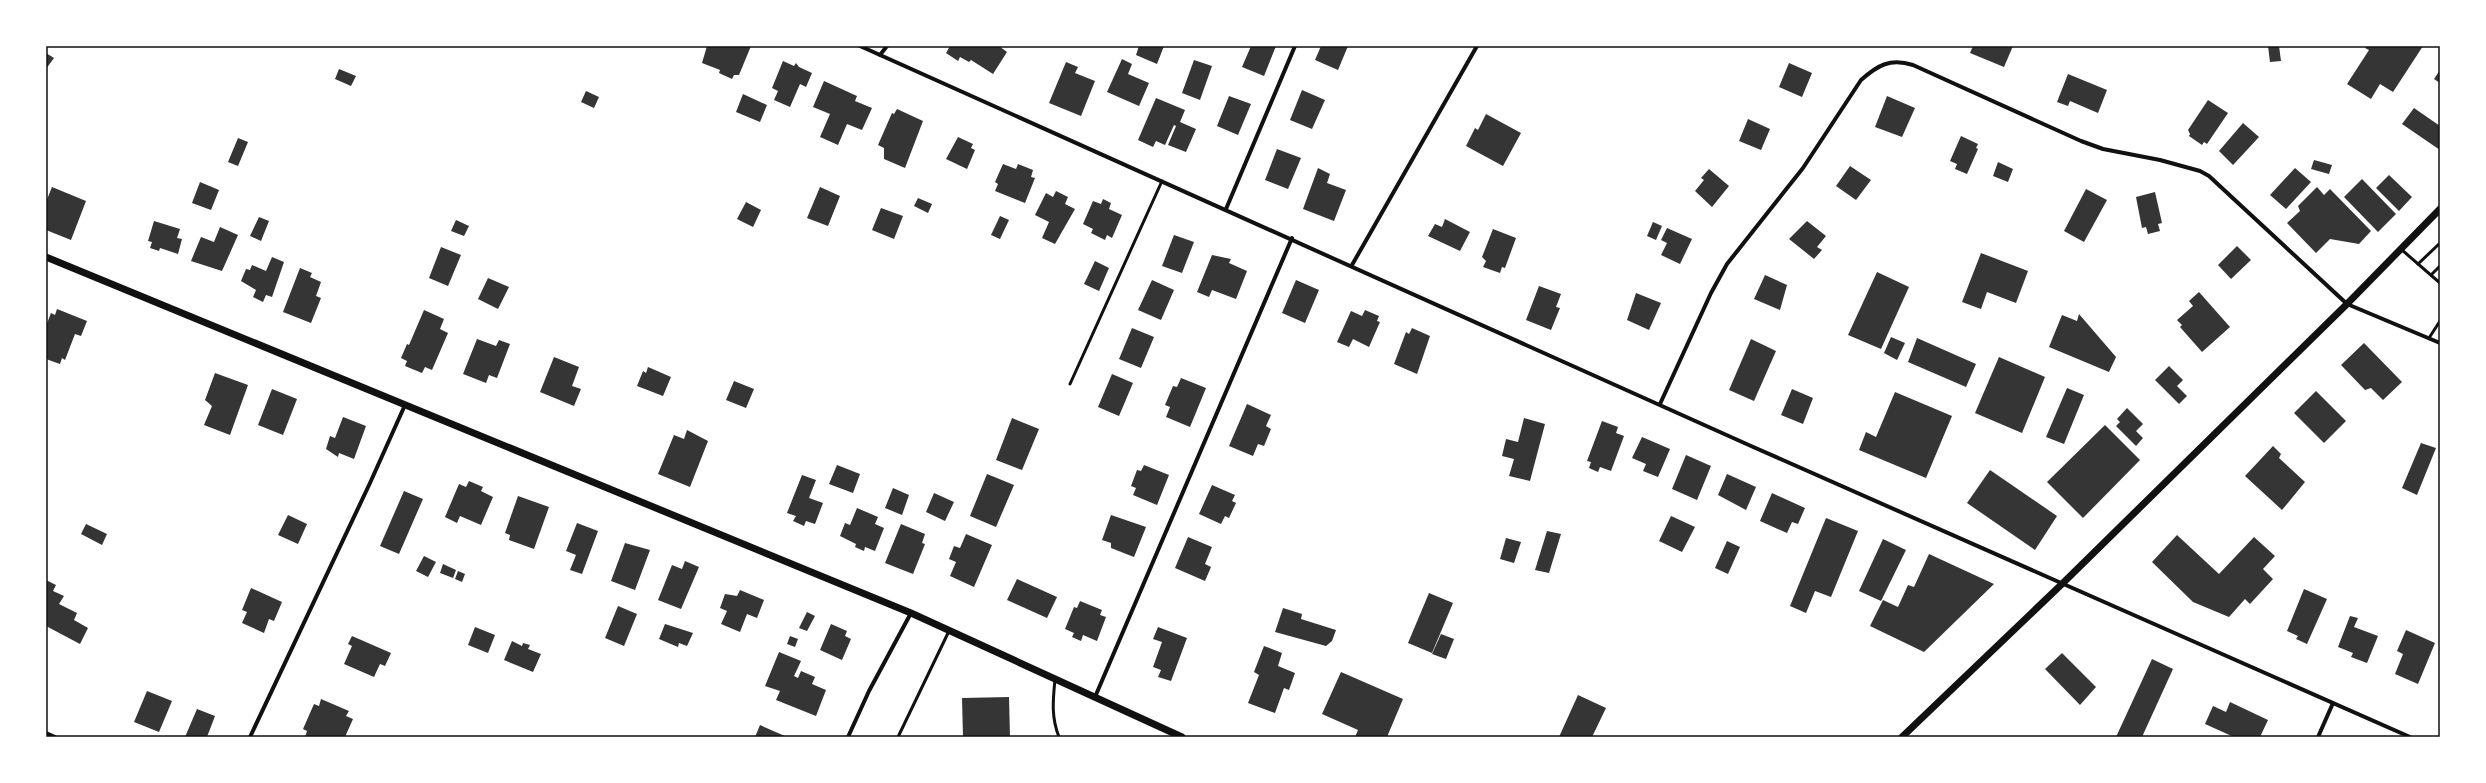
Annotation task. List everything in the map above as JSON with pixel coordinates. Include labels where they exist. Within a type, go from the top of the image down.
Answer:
[{"type":"street","points":[[860,46],[1292,238],[1660,404],[2410,737]]},
{"type":"street","points":[[880,56],[887,46]]},
{"type":"street","points":[[1226,209],[1295,46]]},
{"type":"street","points":[[1352,265],[1476,46]]},
{"type":"street","points":[[1660,404],[1711,293],[1727,264],[1803,168],[1861,80],[1872,71],[1890,61],[1901,61],[1913,64],[2081,141],[2103,149],[2160,160],[2200,171],[2220,184],[2272,233],[2296,259],[2347,304],[2440,343]]},
{"type":"street","points":[[1902,737],[2063,583],[2347,304],[2400,248],[2440,209]]},
{"type":"street","points":[[1095,697],[1292,238]]},
{"type":"street","points":[[46,257],[911,613],[1182,737]]},
{"type":"street","points":[[250,737],[370,483],[404,405]]},
{"type":"street","points":[[848,737],[869,691],[911,613]]},
{"type":"street","points":[[2318,737],[2333,703]]},
{"type":"street","points":[[46,734],[55,737]]},
{"type":"lane","points":[[1070,384],[1162,181]]},
{"type":"lane","points":[[2418,264],[2439,244]]},
{"type":"lane","points":[[2400,248],[2440,283]]},
{"type":"lane","points":[[2431,275],[2440,266]]},
{"type":"lane","points":[[2429,338],[2440,321]]},
{"type":"lane","points":[[898,737],[949,631]]},
{"type":"lane","points":[[1056,679],[1052,707],[1054,724],[1059,737]]},
{"type":"building","points":[[707,46],[751,46],[739,75],[734,75],[732,79],[719,73],[720,70],[702,63]]},
{"type":"building","points":[[950,46],[999,46],[1007,52],[993,74],[971,60],[969,62],[960,57],[958,61],[946,53]]},
{"type":"building","points":[[1139,46],[1164,46],[1157,64],[1136,55]]},
{"type":"building","points":[[1251,46],[1276,46],[1264,76],[1242,67]]},
{"type":"building","points":[[1321,46],[1348,46],[1338,70],[1315,60]]},
{"type":"building","points":[[1973,46],[2013,46],[2004,67],[1970,53]]},
{"type":"building","points":[[2268,46],[2279,46],[2281,61],[2270,62]]},
{"type":"building","points":[[2367,46],[2423,46],[2393,92],[2380,84],[2371,99],[2347,84],[2369,50],[2365,48]]},
{"type":"building","points":[[46,53],[54,58],[46,69]]},
{"type":"building","points":[[1122,59],[1132,64],[1128,74],[1149,83],[1139,106],[1107,92]]},
{"type":"building","points":[[1194,60],[1212,66],[1200,100],[1182,93]]},
{"type":"building","points":[[783,61],[794,66],[796,63],[799,67],[812,73],[806,87],[800,84],[790,107],[774,100],[778,91],[772,88]]},
{"type":"building","points":[[1066,62],[1078,67],[1075,73],[1095,81],[1081,116],[1049,103]]},
{"type":"building","points":[[1789,63],[1812,73],[1802,97],[1779,87]]},
{"type":"building","points":[[339,69],[356,76],[351,86],[335,79]]},
{"type":"building","points":[[2440,70],[2440,83],[2434,79]]},
{"type":"building","points":[[2068,74],[2107,90],[2098,113],[2070,101],[2068,106],[2057,102]]},
{"type":"building","points":[[824,81],[857,96],[855,101],[872,108],[862,130],[847,124],[838,145],[820,137],[830,114],[813,107]]},
{"type":"building","points":[[1302,90],[1325,100],[1312,129],[1290,120]]},
{"type":"building","points":[[586,91],[599,97],[594,108],[581,102]]},
{"type":"building","points":[[743,94],[767,105],[760,122],[736,112]]},
{"type":"building","points":[[1229,96],[1251,104],[1238,135],[1217,126]]},
{"type":"building","points":[[1887,96],[1915,108],[1902,137],[1875,127]]},
{"type":"building","points":[[1156,98],[1185,110],[1180,122],[1196,129],[1186,152],[1168,145],[1176,126],[1174,125],[1165,145],[1156,141],[1153,147],[1138,140]]},
{"type":"building","points":[[2208,100],[2228,113],[2207,144],[2204,142],[2202,145],[2189,136],[2190,134],[2188,130]]},
{"type":"building","points":[[2414,108],[2440,126],[2440,150],[2402,124]]},
{"type":"building","points":[[897,109],[923,121],[905,168],[884,159],[884,148],[878,145],[892,113],[894,114]]},
{"type":"building","points":[[1486,114],[1521,133],[1503,166],[1466,146],[1475,128],[1478,130]]},
{"type":"building","points":[[1748,119],[1770,129],[1761,150],[1739,141]]},
{"type":"building","points":[[2243,123],[2259,137],[2233,165],[2219,151]]},
{"type":"building","points":[[1961,136],[1978,144],[1976,148],[1978,149],[1967,174],[1955,169],[1957,164],[1950,161]]},
{"type":"building","points":[[958,137],[973,144],[971,148],[975,150],[967,169],[946,159]]},
{"type":"building","points":[[238,138],[248,142],[238,166],[228,162]]},
{"type":"building","points":[[1277,149],[1301,158],[1288,189],[1265,180]]},
{"type":"building","points":[[2314,160],[2332,165],[2329,174],[2311,169]]},
{"type":"building","points":[[1998,162],[2013,169],[2008,182],[1993,176]]},
{"type":"building","points":[[1003,164],[1016,169],[1018,164],[1033,170],[1031,177],[1035,178],[1025,203],[995,191],[998,184],[995,182]]},
{"type":"building","points":[[1850,166],[1871,180],[1856,200],[1836,186]]},
{"type":"building","points":[[1318,168],[1330,174],[1327,183],[1346,190],[1334,221],[1303,209]]},
{"type":"building","points":[[2295,168],[2311,182],[2286,209],[2270,195]]},
{"type":"building","points":[[1709,169],[1729,186],[1712,207],[1695,191],[1704,180],[1701,178]]},
{"type":"building","points":[[2389,175],[2412,197],[2399,211],[2376,188]]},
{"type":"building","points":[[2362,179],[2396,214],[2378,232],[2344,197]]},
{"type":"building","points":[[200,182],[219,190],[211,210],[192,203]]},
{"type":"building","points":[[52,187],[86,201],[71,240],[46,230],[46,202]]},
{"type":"building","points":[[820,187],[840,196],[828,226],[807,218]]},
{"type":"building","points":[[2317,187],[2324,195],[2330,189],[2371,231],[2359,244],[2330,239],[2316,253],[2287,223],[2300,211],[2298,206]]},
{"type":"building","points":[[2086,189],[2107,200],[2084,242],[2064,231]]},
{"type":"building","points":[[1056,191],[1068,197],[1065,204],[1075,209],[1055,244],[1042,238],[1049,222],[1035,215],[1046,193],[1053,197]]},
{"type":"building","points":[[2155,192],[2162,223],[2158,224],[2160,231],[2148,234],[2146,227],[2142,228],[2136,197]]},
{"type":"building","points":[[918,198],[932,204],[928,213],[914,206]]},
{"type":"building","points":[[1103,199],[1111,203],[1109,209],[1122,215],[1112,238],[1107,235],[1105,240],[1091,233],[1093,229],[1083,224],[1093,201],[1101,204]]},
{"type":"building","points":[[746,202],[761,210],[753,227],[737,219]]},
{"type":"building","points":[[881,208],[903,216],[894,239],[872,230]]},
{"type":"building","points":[[1000,216],[1009,220],[1000,239],[991,235]]},
{"type":"building","points":[[259,217],[269,221],[261,241],[250,236]]},
{"type":"building","points":[[1445,219],[1470,232],[1460,251],[1428,236],[1435,224],[1442,227]]},
{"type":"building","points":[[456,220],[469,226],[464,236],[451,231]]},
{"type":"building","points":[[154,221],[180,229],[177,238],[182,239],[178,254],[160,248],[159,251],[150,248],[152,242],[148,241]]},
{"type":"building","points":[[1807,221],[1826,236],[1817,247],[1822,250],[1814,259],[1789,239]]},
{"type":"building","points":[[1653,222],[1662,226],[1656,240],[1647,236]]},
{"type":"building","points":[[220,227],[238,235],[222,271],[191,261],[201,237],[214,242]]},
{"type":"building","points":[[1667,228],[1692,239],[1680,264],[1661,255],[1667,243],[1661,240]]},
{"type":"building","points":[[1493,229],[1516,238],[1505,268],[1502,267],[1500,273],[1483,267],[1486,261],[1482,257]]},
{"type":"building","points":[[1174,235],[1194,242],[1182,273],[1162,266]]},
{"type":"building","points":[[2237,246],[2251,260],[2231,279],[2218,265]]},
{"type":"building","points":[[441,247],[461,255],[448,286],[429,278]]},
{"type":"building","points":[[1981,253],[2028,271],[2016,303],[1987,292],[1981,309],[1962,302]]},
{"type":"building","points":[[1212,255],[1231,259],[1229,263],[1247,271],[1236,299],[1212,290],[1209,297],[1197,292]]},
{"type":"building","points":[[272,257],[284,262],[272,297],[266,295],[263,302],[253,297],[256,290],[241,281],[246,269],[250,270],[252,265],[266,271]]},
{"type":"building","points":[[1095,261],[1109,268],[1099,291],[1084,284]]},
{"type":"building","points":[[300,268],[312,273],[310,277],[321,282],[316,296],[321,298],[311,323],[283,312]]},
{"type":"building","points":[[1877,272],[1909,287],[1881,349],[1848,335]]},
{"type":"building","points":[[1765,275],[1787,285],[1780,310],[1754,299]]},
{"type":"building","points":[[488,278],[509,287],[498,309],[478,299]]},
{"type":"building","points":[[1152,280],[1174,290],[1161,320],[1138,310]]},
{"type":"building","points":[[1296,280],[1319,290],[1305,323],[1282,313]]},
{"type":"building","points":[[1539,286],[1561,294],[1556,307],[1560,308],[1551,330],[1526,320]]},
{"type":"building","points":[[2199,292],[2230,327],[2202,352],[2180,327],[2182,325],[2177,320],[2193,306],[2189,301]]},
{"type":"building","points":[[1636,293],[1661,303],[1649,330],[1627,320]]},
{"type":"building","points":[[57,309],[87,321],[81,336],[75,334],[65,360],[62,358],[60,364],[46,359],[46,326],[51,313],[55,315]]},
{"type":"building","points":[[424,310],[444,319],[440,329],[448,333],[432,370],[425,367],[422,373],[405,366],[407,361],[401,358],[407,344],[409,345]]},
{"type":"building","points":[[1365,310],[1379,316],[1377,321],[1380,322],[1369,347],[1353,339],[1349,347],[1337,342],[1351,311],[1362,316]]},
{"type":"building","points":[[2079,314],[2116,357],[2109,372],[2049,347],[2062,315],[2077,321]]},
{"type":"building","points":[[1132,328],[1154,337],[1141,368],[1119,359]]},
{"type":"building","points":[[1412,328],[1430,336],[1417,374],[1394,364],[1406,332],[1409,334]]},
{"type":"building","points":[[1891,337],[1905,343],[1897,360],[1884,353]]},
{"type":"building","points":[[1917,338],[1976,364],[1966,387],[1908,362]]},
{"type":"building","points":[[477,339],[496,346],[499,340],[510,344],[497,378],[489,375],[486,383],[463,374]]},
{"type":"building","points":[[1751,339],[1776,351],[1754,401],[1729,390]]},
{"type":"building","points":[[2364,343],[2402,382],[2383,400],[2371,388],[2365,390],[2341,365]]},
{"type":"building","points":[[554,357],[579,367],[572,386],[581,389],[574,406],[540,392]]},
{"type":"building","points":[[1999,357],[2045,377],[2022,433],[1975,413]]},
{"type":"building","points":[[2169,366],[2183,380],[2177,386],[2187,396],[2179,404],[2155,380]]},
{"type":"building","points":[[648,367],[671,377],[663,396],[637,386],[643,371],[646,373]]},
{"type":"building","points":[[215,373],[248,385],[230,435],[204,425],[212,406],[205,400]]},
{"type":"building","points":[[1112,374],[1133,383],[1119,416],[1098,407]]},
{"type":"building","points":[[1181,378],[1206,388],[1190,427],[1166,417],[1170,407],[1165,405],[1173,386],[1177,387]]},
{"type":"building","points":[[734,381],[754,389],[746,408],[726,400]]},
{"type":"building","points":[[2067,388],[2084,395],[2064,444],[2046,437]]},
{"type":"building","points":[[272,389],[297,399],[283,435],[258,425]]},
{"type":"building","points":[[1792,389],[1813,398],[1803,424],[1781,415]]},
{"type":"building","points":[[2316,391],[2346,421],[2324,443],[2294,413]]},
{"type":"building","points":[[1895,392],[1952,416],[1926,478],[1859,450],[1866,432],[1876,437]]},
{"type":"building","points":[[1247,404],[1271,415],[1266,426],[1271,429],[1264,446],[1258,444],[1253,456],[1229,446]]},
{"type":"building","points":[[2127,408],[2143,424],[2136,431],[2143,438],[2136,446],[2116,426],[2120,422],[2117,419]]},
{"type":"building","points":[[343,417],[366,426],[354,459],[339,453],[338,457],[326,449],[330,436],[335,438]]},
{"type":"building","points":[[1012,418],[1039,429],[1022,470],[996,460]]},
{"type":"building","points":[[1524,418],[1545,424],[1530,481],[1509,476],[1514,459],[1502,456],[1506,439],[1518,442]]},
{"type":"building","points":[[1602,421],[1618,427],[1616,433],[1624,436],[1611,471],[1600,467],[1598,472],[1589,468],[1591,462],[1587,461]]},
{"type":"building","points":[[2105,425],[2140,460],[2083,518],[2047,482]]},
{"type":"building","points":[[687,430],[708,441],[690,487],[658,474],[674,435],[684,439]]},
{"type":"building","points":[[1642,437],[1670,449],[1658,477],[1643,471],[1646,464],[1632,458]]},
{"type":"building","points":[[2421,443],[2436,448],[2417,495],[2402,488]]},
{"type":"building","points":[[2273,446],[2281,454],[2279,458],[2305,482],[2282,510],[2245,476]]},
{"type":"building","points":[[1686,455],[1711,466],[1697,500],[1672,489]]},
{"type":"building","points":[[837,465],[860,474],[853,493],[829,484]]},
{"type":"building","points":[[1144,465],[1169,475],[1157,505],[1133,495],[1136,488],[1131,486],[1137,470],[1141,471]]},
{"type":"building","points":[[1990,470],[2057,516],[2035,550],[1967,503]]},
{"type":"building","points":[[987,474],[1014,485],[996,527],[970,516]]},
{"type":"building","points":[[1727,474],[1756,487],[1746,510],[1718,495]]},
{"type":"building","points":[[802,475],[816,480],[809,498],[823,503],[815,524],[806,521],[804,526],[793,521],[796,516],[787,513]]},
{"type":"building","points":[[469,481],[483,487],[481,491],[493,497],[481,525],[460,516],[457,523],[445,517],[459,484],[466,487]]},
{"type":"building","points":[[1212,485],[1235,495],[1232,501],[1236,503],[1229,518],[1225,516],[1221,524],[1199,514]]},
{"type":"building","points":[[893,488],[909,495],[902,515],[885,508]]},
{"type":"building","points":[[404,491],[423,499],[399,554],[380,546]]},
{"type":"building","points":[[934,493],[954,502],[945,521],[926,512]]},
{"type":"building","points":[[1772,493],[1805,508],[1798,524],[1792,522],[1787,533],[1760,521]]},
{"type":"building","points":[[518,496],[549,507],[534,549],[509,540],[510,535],[505,533]]},
{"type":"building","points":[[857,508],[878,517],[875,524],[884,528],[875,551],[865,547],[864,551],[855,547],[856,544],[840,536],[845,523],[850,525]]},
{"type":"building","points":[[288,515],[307,524],[298,544],[278,535]]},
{"type":"building","points":[[1111,515],[1146,527],[1134,557],[1111,548],[1111,543],[1102,540]]},
{"type":"building","points":[[1671,516],[1695,527],[1682,552],[1659,541]]},
{"type":"building","points":[[1826,518],[1858,531],[1831,597],[1815,591],[1806,613],[1790,606]]},
{"type":"building","points":[[577,523],[598,531],[582,574],[570,570],[576,555],[566,551]]},
{"type":"building","points":[[86,524],[107,534],[102,545],[81,534]]},
{"type":"building","points":[[901,524],[925,534],[922,543],[925,544],[913,574],[885,563]]},
{"type":"building","points":[[1547,531],[1561,534],[1549,573],[1535,570]]},
{"type":"building","points":[[966,534],[992,545],[974,587],[950,576],[956,562],[949,559],[954,546],[960,548]]},
{"type":"building","points":[[2177,535],[2219,574],[2254,537],[2275,556],[2263,569],[2273,579],[2250,604],[2245,599],[2229,617],[2193,602],[2152,562]]},
{"type":"building","points":[[1188,537],[1212,547],[1205,564],[1211,567],[1205,581],[1175,568]]},
{"type":"building","points":[[1506,538],[1521,542],[1514,563],[1500,559]]},
{"type":"building","points":[[1883,539],[1906,550],[1881,601],[1859,591]]},
{"type":"building","points":[[1727,541],[1740,547],[1728,574],[1715,568]]},
{"type":"building","points":[[625,543],[650,550],[635,590],[611,581]]},
{"type":"building","points":[[1929,554],[1994,584],[1924,652],[1870,626],[1883,600],[1898,607],[1908,585],[1914,587]]},
{"type":"building","points":[[424,556],[436,562],[428,577],[416,571]]},
{"type":"building","points":[[685,561],[699,567],[681,609],[658,600],[672,565],[682,569]]},
{"type":"building","points":[[443,564],[456,570],[453,578],[440,573]]},
{"type":"building","points":[[458,571],[465,574],[462,582],[455,579]]},
{"type":"building","points":[[1017,579],[1057,597],[1047,618],[1007,600]]},
{"type":"building","points":[[46,580],[56,585],[53,591],[64,596],[59,604],[77,613],[74,620],[88,628],[80,644],[46,626]]},
{"type":"building","points":[[251,588],[282,602],[274,621],[269,619],[264,633],[242,623],[247,612],[242,610]]},
{"type":"building","points":[[2304,589],[2327,599],[2307,644],[2296,639],[2298,636],[2287,631]]},
{"type":"building","points":[[740,590],[764,600],[757,618],[747,614],[740,632],[721,624],[727,611],[720,608],[725,594],[737,596]]},
{"type":"building","points":[[1429,593],[1453,603],[1432,653],[1408,643]]},
{"type":"building","points":[[1080,601],[1102,610],[1100,615],[1106,617],[1097,641],[1083,635],[1081,641],[1072,637],[1074,633],[1065,629],[1074,607],[1077,608]]},
{"type":"building","points":[[618,606],[637,614],[624,646],[605,638]]},
{"type":"building","points":[[1283,608],[1302,614],[1301,619],[1336,630],[1332,641],[1326,646],[1275,632]]},
{"type":"building","points":[[807,612],[815,616],[807,631],[799,628]]},
{"type":"building","points":[[2350,616],[2358,618],[2354,627],[2378,636],[2367,663],[2351,657],[2353,653],[2338,647]]},
{"type":"building","points":[[665,624],[693,633],[687,646],[679,643],[678,647],[659,639]]},
{"type":"building","points":[[831,624],[847,631],[845,636],[851,639],[842,660],[820,650]]},
{"type":"building","points":[[475,627],[495,635],[488,653],[468,645]]},
{"type":"building","points":[[1158,627],[1187,638],[1171,681],[1158,677],[1161,670],[1153,667],[1162,642],[1153,639]]},
{"type":"building","points":[[2406,630],[2435,643],[2418,684],[2395,674],[2403,654],[2397,651]]},
{"type":"building","points":[[1441,634],[1454,639],[1446,659],[1432,654]]},
{"type":"building","points":[[352,636],[391,653],[385,666],[380,664],[374,677],[344,664],[352,646],[348,644]]},
{"type":"building","points":[[790,636],[798,639],[795,647],[787,644]]},
{"type":"building","points":[[512,641],[522,646],[523,643],[530,645],[528,649],[541,654],[533,672],[504,660]]},
{"type":"building","points":[[1264,646],[1282,653],[1278,666],[1295,673],[1289,690],[1284,688],[1275,713],[1248,703],[1259,675],[1254,672]]},
{"type":"building","points":[[779,652],[801,661],[794,676],[798,678],[801,671],[815,677],[812,684],[826,690],[816,716],[776,700],[780,691],[765,686]]},
{"type":"building","points":[[2062,653],[2096,687],[2080,705],[2045,669]]},
{"type":"building","points":[[2152,659],[2173,669],[2142,737],[2116,737]]},
{"type":"building","points":[[1341,672],[1403,699],[1387,737],[1355,737],[1358,730],[1322,714]]},
{"type":"building","points":[[147,691],[172,701],[159,732],[134,722]]},
{"type":"building","points":[[1578,695],[1606,708],[1592,737],[1559,737]]},
{"type":"building","points":[[1009,697],[1010,737],[963,737],[962,698]]},
{"type":"building","points":[[321,699],[349,711],[346,716],[353,719],[345,737],[305,737],[307,731],[303,729],[314,704],[319,706]]},
{"type":"building","points":[[2230,702],[2268,720],[2260,737],[2234,737],[2205,724],[2213,706],[2226,712]]},
{"type":"building","points":[[197,709],[215,716],[207,737],[185,737]]},
{"type":"building","points":[[760,725],[787,737],[755,737]]}]
